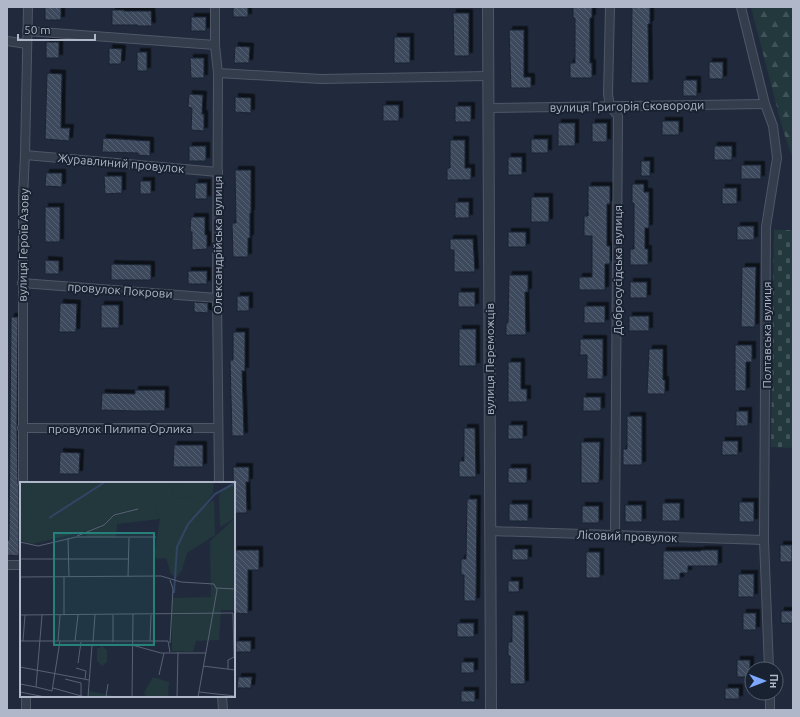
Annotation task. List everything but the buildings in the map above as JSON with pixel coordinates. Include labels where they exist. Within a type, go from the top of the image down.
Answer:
[{"type":"street","name":"вулиця Героїв Азову","points":[[23,482],[22,283],[28,7]]},
{"type":"street","name":"Олександрійська вулиця","points":[[216,7],[215,45],[218,73],[217,298],[219,482]]},
{"type":"street","name":"вулиця Переможців","points":[[488,7],[491,710]]},
{"type":"street","name":"Добросусідська вулиця","points":[[610,7],[608,94],[610,106],[618,116],[615,535]]},
{"type":"street","name":"Полтавська вулиця","points":[[740,7],[765,104],[773,126],[777,158],[766,227],[764,540],[769,661]]},
{"type":"street","points":[[27,31],[215,45]]},
{"type":"street","points":[[7,41],[27,44]]},
{"type":"street","points":[[218,73],[321,79],[488,76]]},
{"type":"street","name":"вулиця Григорія Сковороди","points":[[488,108],[765,104]]},
{"type":"street","name":"Журавлиний провулок","points":[[25,155],[218,172]]},
{"type":"street","name":"провулок Покрови","points":[[22,283],[217,298]]},
{"type":"street","name":"провулок Пилипа Орлика","points":[[22,428],[218,428]]},
{"type":"street","name":"Лісовий провулок","points":[[490,532],[764,540]]},
{"type":"street","points":[[7,565],[20,565]]},
{"type":"street","points":[[26,697],[26,710]]},
{"type":"street","points":[[222,697],[223,710]]},
{"type":"green space","points":[[751,7],[793,7],[793,159],[783,130]]},
{"type":"green space","points":[[774,230],[793,230],[793,448],[771,447]]}]
